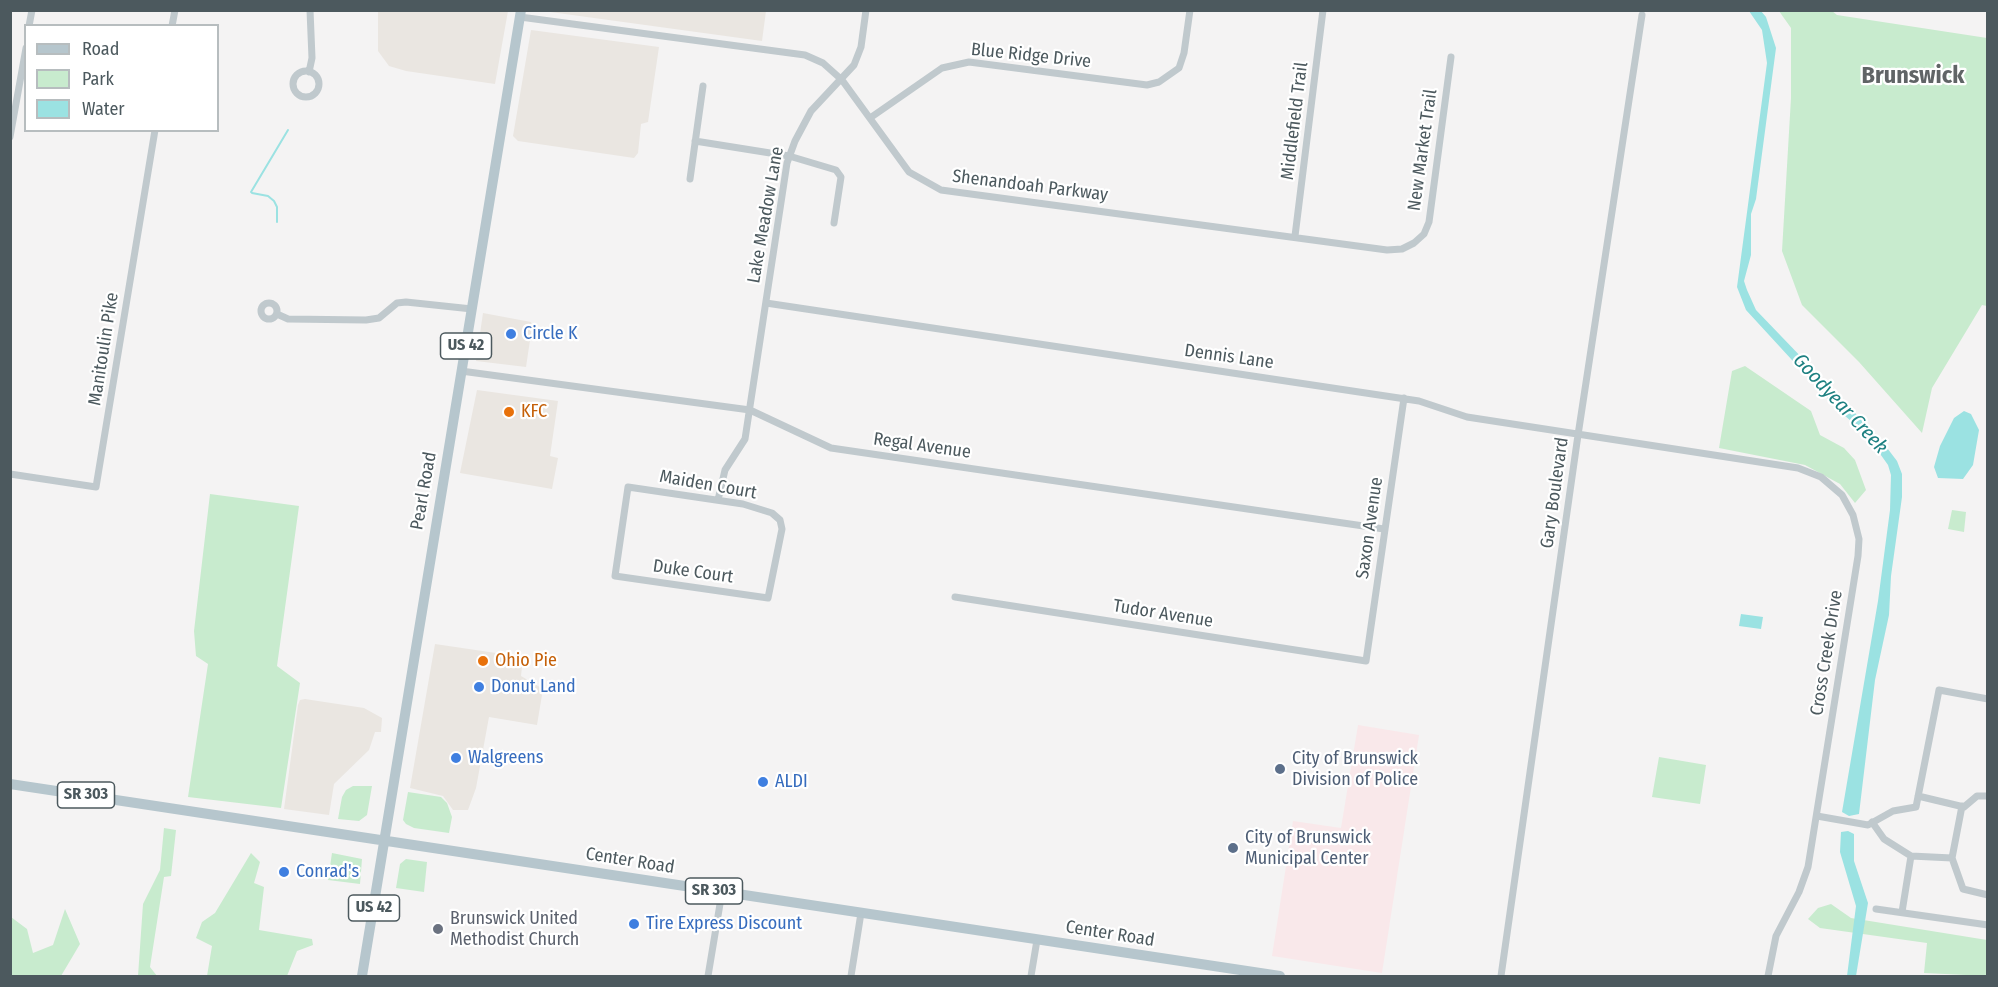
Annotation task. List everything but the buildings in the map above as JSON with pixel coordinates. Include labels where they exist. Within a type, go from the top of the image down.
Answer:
[{"type":"main road","name":"Pearl Road","points":[[362,976],[521,14]]},
{"type":"main road","name":"Center Road","points":[[10,784],[1280,976]]},
{"type":"street","points":[[309,72],[312,57],[310,10]]},
{"type":"street","name":"Lake Meadow Lane","points":[[718,500],[725,470],[745,439],[789,156],[811,111],[854,65],[861,47],[866,10]]},
{"type":"street","name":"Blue Ridge Drive","points":[[870,118],[942,68],[969,62],[1147,85],[1168,79],[1179,68],[1184,53],[1190,10]]},
{"type":"street","name":"Middlefield Trail","points":[[1295,236],[1323,10]]},
{"type":"street","name":"Shenandoah Parkway","points":[[521,14],[805,56],[823,63],[842,80],[909,172],[941,190],[1387,250],[1402,249],[1414,243]]},
{"type":"street","name":"Gary Boulevard","points":[[1501,976],[1578,435],[1642,15]]},
{"type":"street","name":"New Market Trail","points":[[1414,243],[1424,234],[1429,222],[1451,57]]},
{"type":"street","points":[[10,137],[24,59]]},
{"type":"street","points":[[690,178],[703,86]]},
{"type":"street","name":"Manitoulin Pike","points":[[10,474],[96,487],[155,132]]},
{"type":"street","points":[[695,141],[789,156],[840,172],[834,223]]},
{"type":"street","points":[[277,314],[288,319],[373,319],[386,314],[397,303],[406,302],[472,309]]},
{"type":"street","name":"Dennis Lane","points":[[766,303],[1404,398],[1467,417],[1685,451]]},
{"type":"street","name":"Regal Avenue","points":[[461,371],[750,410],[831,448],[1384,529]]},
{"type":"street","name":"Saxon Avenue","points":[[1366,661],[1404,398]]},
{"type":"street","name":"Cross Creek Drive","points":[[1685,451],[1810,472],[1821,477],[1842,495],[1853,514],[1859,539],[1808,867],[1799,892],[1776,936],[1768,976]]},
{"type":"street","name":"Maiden Court","points":[[615,576],[628,487],[743,504],[772,513],[780,520],[782,529],[768,598]]},
{"type":"street","name":"Duke Court","points":[[615,576],[768,598]]},
{"type":"street","name":"Tudor Avenue","points":[[955,597],[1366,661]]},
{"type":"street","points":[[1817,816],[1868,825],[1893,811],[1916,807],[1939,690],[1988,699]]},
{"type":"street","points":[[1918,796],[1962,806]]},
{"type":"street","points":[[1988,796],[1977,796],[1962,806],[1952,858],[1963,889],[1988,895]]},
{"type":"street","points":[[1872,822],[1884,839],[1911,856],[1952,858]]},
{"type":"street","points":[[1902,912],[1911,856]]},
{"type":"street","points":[[708,976],[722,892]]},
{"type":"street","points":[[1876,909],[1988,925]]},
{"type":"street","points":[[851,976],[861,913]]},
{"type":"street","points":[[1031,976],[1037,940]]},
{"type":"shaded area","points":[[378,11],[508,11],[495,84],[406,71],[389,66],[378,51]]},
{"type":"shaded area","points":[[543,11],[766,11],[762,41]]},
{"type":"shaded area","points":[[531,30],[659,47],[648,122],[641,124],[638,153],[634,158],[518,141],[513,136]]},
{"type":"shaded area","points":[[483,313],[531,322],[526,367],[476,361]]},
{"type":"shaded area","points":[[477,390],[558,401],[550,456],[558,458],[552,489],[460,473]]},
{"type":"shaded area","points":[[435,644],[523,657],[521,676],[543,689],[537,725],[489,717],[476,788],[468,810],[453,810],[443,796],[410,788]]},
{"type":"shaded area","points":[[300,700],[364,708],[382,718],[381,732],[375,732],[369,750],[334,784],[329,815],[284,809],[298,705]]},
{"type":"shaded area","points":[[1358,725],[1419,735],[1382,973],[1272,956],[1293,821],[1341,828]]},
{"type":"green space","points":[[1779,11],[1832,11],[1837,15],[1987,38],[1987,306],[1982,305],[1932,388],[1922,433],[1859,362],[1802,305],[1782,251],[1791,98],[1791,28]]},
{"type":"green space","points":[[1745,366],[1811,411],[1820,435],[1844,448],[1855,460],[1866,490],[1855,503],[1840,484],[1805,465],[1719,448],[1732,371]]},
{"type":"green space","points":[[210,494],[299,506],[277,666],[300,683],[281,808],[188,797],[208,664],[196,656],[194,631]]},
{"type":"green space","points":[[1952,510],[1966,512],[1964,532],[1948,529]]},
{"type":"green space","points":[[1659,757],[1706,765],[1700,804],[1652,797]]},
{"type":"green space","points":[[353,786],[372,786],[367,815],[359,821],[338,819],[342,797],[346,790]]},
{"type":"green space","points":[[408,792],[441,797],[447,803],[452,817],[449,833],[414,828],[406,824],[403,820]]},
{"type":"green space","points":[[164,828],[176,830],[171,876],[164,877],[150,967],[157,976],[138,976],[143,904],[160,870]]},
{"type":"green space","points":[[251,853],[260,862],[254,883],[264,887],[259,930],[312,939],[313,945],[297,951],[287,976],[207,976],[212,946],[196,938],[202,922],[215,913]]},
{"type":"green space","points":[[332,853],[362,859],[360,884],[328,880]]},
{"type":"green space","points":[[406,859],[427,862],[424,892],[396,888],[400,864]]},
{"type":"green space","points":[[1831,904],[1851,918],[1987,940],[1987,976],[1924,973],[1927,943],[1820,928],[1808,919],[1818,908]]},
{"type":"green space","points":[[65,909],[80,944],[61,976],[11,976],[11,917],[27,929],[33,953],[53,945]]},
{"type":"water","name":"Goodyear Creek","points":[[1749,11],[1761,11],[1766,17],[1776,48],[1756,199],[1751,214],[1751,255],[1744,281],[1756,310],[1881,440],[1897,461],[1902,474],[1902,497],[1891,576],[1889,615],[1875,680],[1859,814],[1849,816],[1842,812],[1878,601],[1890,510],[1891,475],[1888,465],[1866,434],[1837,409],[1746,310],[1737,287],[1767,63],[1762,30]]},
{"type":"water","points":[[1964,411],[1971,414],[1979,430],[1973,465],[1963,479],[1938,478],[1934,467],[1940,446],[1954,418]]},
{"type":"water","points":[[1741,614],[1763,617],[1761,629],[1739,626]]},
{"type":"water","points":[[1848,831],[1854,834],[1854,861],[1868,903],[1856,976],[1847,976],[1856,906],[1840,852],[1841,832]]},
{"type":"waterway","points":[[251,192],[288,130]]},
{"type":"waterway","points":[[252,193],[268,196],[274,201],[277,207],[277,222]]},
{"type":"place","name":"Circle K","points":[[511,334]]},
{"type":"place","name":"KFC","points":[[509,412]]},
{"type":"place","name":"Ohio Pie","points":[[483,661]]},
{"type":"place","name":"Donut Land","points":[[479,687]]},
{"type":"place","name":"Walgreens","points":[[456,758]]},
{"type":"place","name":"City of Brunswick Division of Police","points":[[1280,769]]},
{"type":"place","name":"ALDI","points":[[763,782]]},
{"type":"place","name":"City of Brunswick Municipal Center","points":[[1233,848]]},
{"type":"place","name":"Conrad's","points":[[284,872]]},
{"type":"place","name":"Tire Express Discount","points":[[634,924]]},
{"type":"place","name":"Brunswick United Methodist Church","points":[[438,929]]},
{"type":"district","name":"Brunswick","points":[[1913,76]]}]
